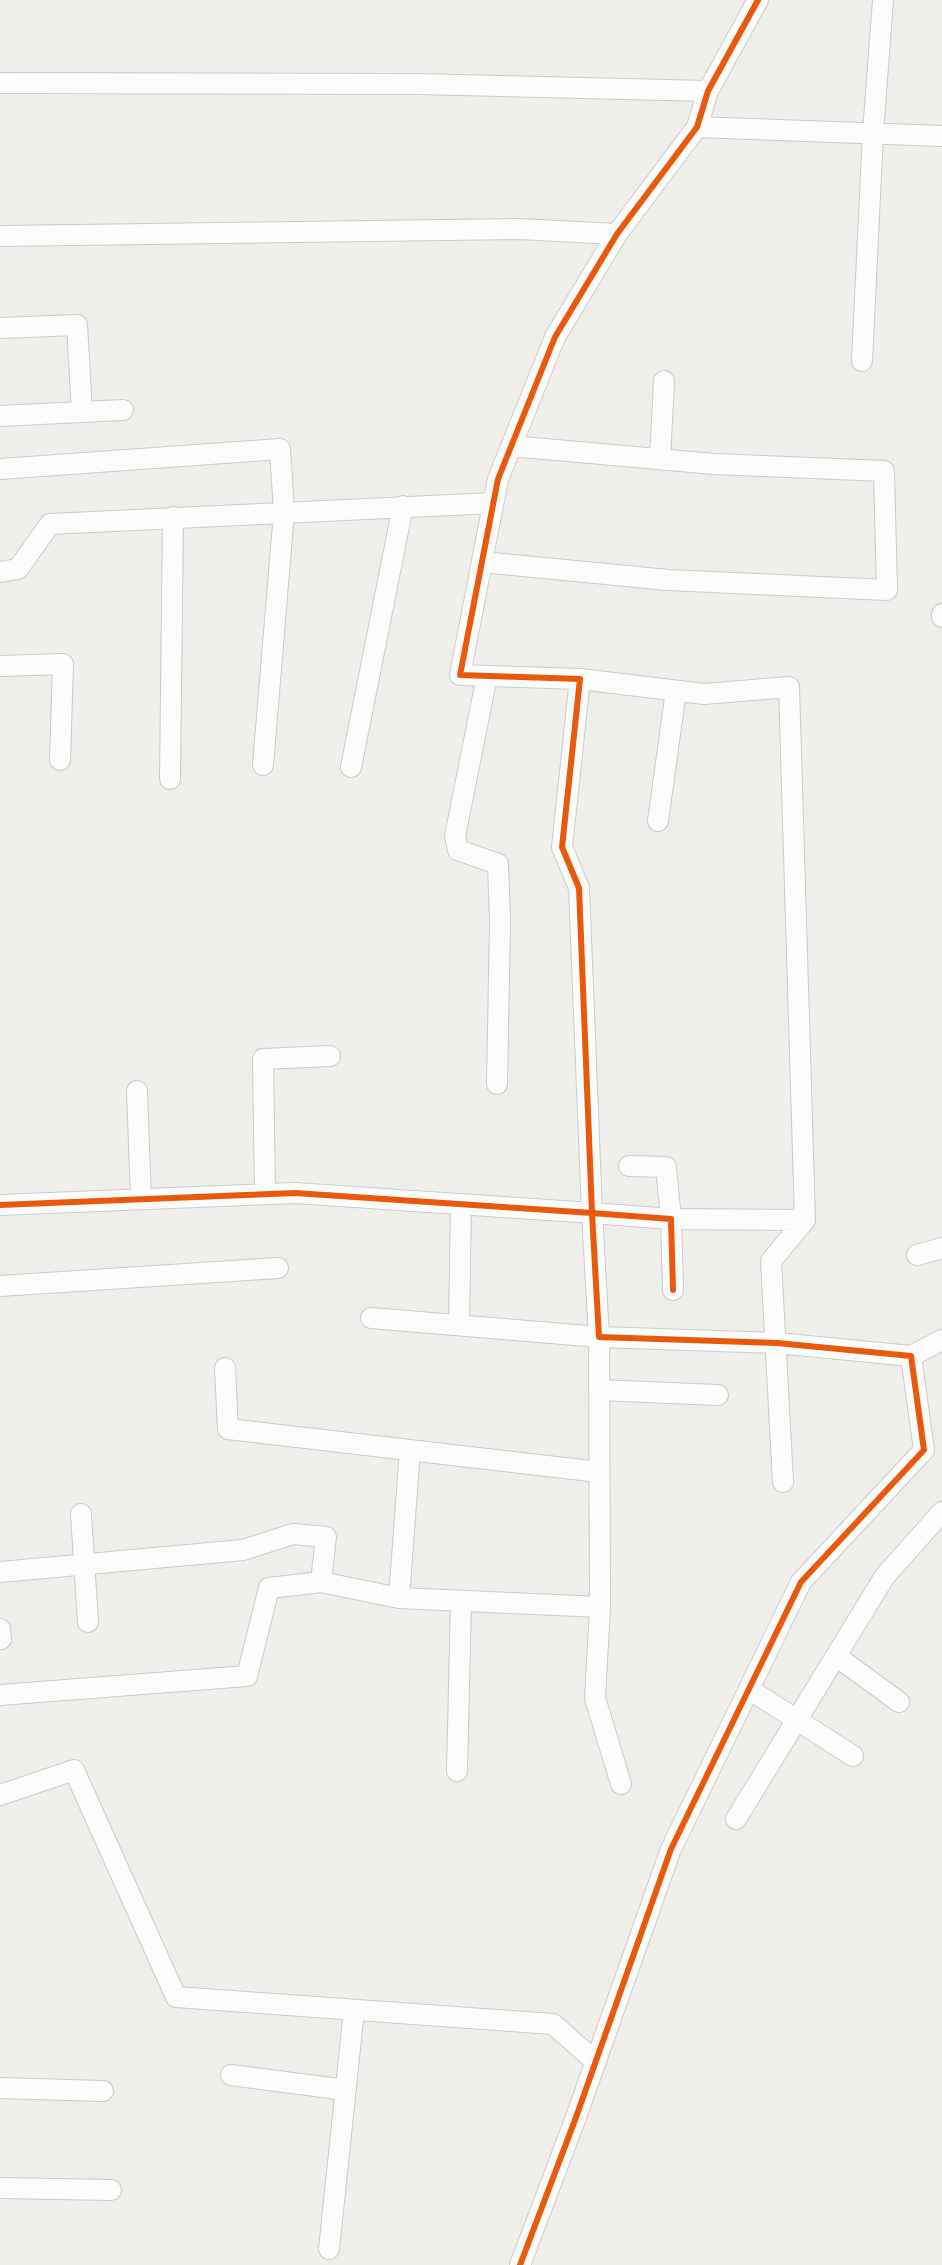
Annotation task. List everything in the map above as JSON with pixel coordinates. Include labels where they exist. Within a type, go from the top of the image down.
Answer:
[{"type":"street","points":[[758,0],[702,108],[617,234],[555,337],[498,479],[460,675],[580,679],[704,694],[789,687],[806,1220],[771,1261],[777,1343],[783,1482]]},
{"type":"street","points":[[862,361],[873,133],[883,0]]},
{"type":"street","points":[[0,83],[417,84],[681,90],[702,108],[873,133],[942,136]]},
{"type":"street","points":[[0,236],[519,229],[617,234]]},
{"type":"street","points":[[0,328],[77,325],[82,412]]},
{"type":"street","points":[[660,459],[664,381]]},
{"type":"street","points":[[0,416],[123,410]]},
{"type":"street","points":[[482,562],[668,580],[887,590],[884,471],[714,464],[511,446]]},
{"type":"street","points":[[0,469],[280,449],[284,512],[263,765]]},
{"type":"street","points":[[0,572],[18,569],[50,524],[493,503]]},
{"type":"street","points":[[351,767],[403,506]]},
{"type":"street","points":[[170,779],[173,518]]},
{"type":"street","points":[[0,666],[63,664],[60,760]]},
{"type":"street","points":[[486,676],[455,836],[458,850],[498,864],[500,922],[497,1084]]},
{"type":"street","points":[[580,679],[562,846],[580,888],[592,1213],[599,1337],[600,1607],[595,1698],[621,1784]]},
{"type":"street","points":[[658,821],[676,691]]},
{"type":"street","points":[[265,1194],[263,1059],[330,1056]]},
{"type":"street","points":[[137,1091],[141,1199]]},
{"type":"street","points":[[628,1166],[666,1167],[671,1219],[673,1290]]},
{"type":"street","points":[[0,1205],[295,1193],[671,1219],[806,1220]]},
{"type":"street","points":[[459,1325],[461,1204]]},
{"type":"street","points":[[917,1254],[942,1248]]},
{"type":"street","points":[[0,1286],[278,1268]]},
{"type":"street","points":[[371,1318],[599,1337],[777,1343],[911,1356],[942,1340]]},
{"type":"street","points":[[520,2265],[596,2062],[671,1849],[801,1582],[933,1447],[911,1356]]},
{"type":"street","points":[[224,1368],[228,1429],[599,1472]]},
{"type":"street","points":[[599,1390],[718,1395]]},
{"type":"street","points":[[399,1598],[410,1450]]},
{"type":"street","points":[[736,1818],[885,1576],[942,1512]]},
{"type":"street","points":[[81,1514],[88,1622]]},
{"type":"street","points":[[0,1572],[243,1550],[293,1534],[326,1537],[321,1582]]},
{"type":"street","points":[[0,1695],[247,1676],[269,1588],[321,1582],[399,1598],[600,1607]]},
{"type":"street","points":[[457,1770],[461,1601]]},
{"type":"street","points":[[836,1656],[899,1702]]},
{"type":"street","points":[[749,1689],[853,1756]]},
{"type":"street","points":[[0,1795],[74,1770],[176,1997],[553,2024],[596,2062]]},
{"type":"street","points":[[329,2249],[354,2010]]},
{"type":"street","points":[[232,2075],[346,2090]]},
{"type":"street","points":[[0,2088],[103,2091]]},
{"type":"street","points":[[0,2178],[0,2193]]},
{"type":"street","points":[[0,2188],[112,2190]]},
{"type":"cycle path","points":[[673,1290],[671,1219],[592,1213],[579,888],[562,847],[580,679],[460,675],[498,479],[555,337],[617,234],[697,127],[708,91],[758,0]]},
{"type":"cycle path","points":[[0,1205],[295,1193],[592,1213],[599,1337],[777,1343],[911,1356],[924,1450],[801,1582],[671,1849],[575,2120],[520,2265]]}]
